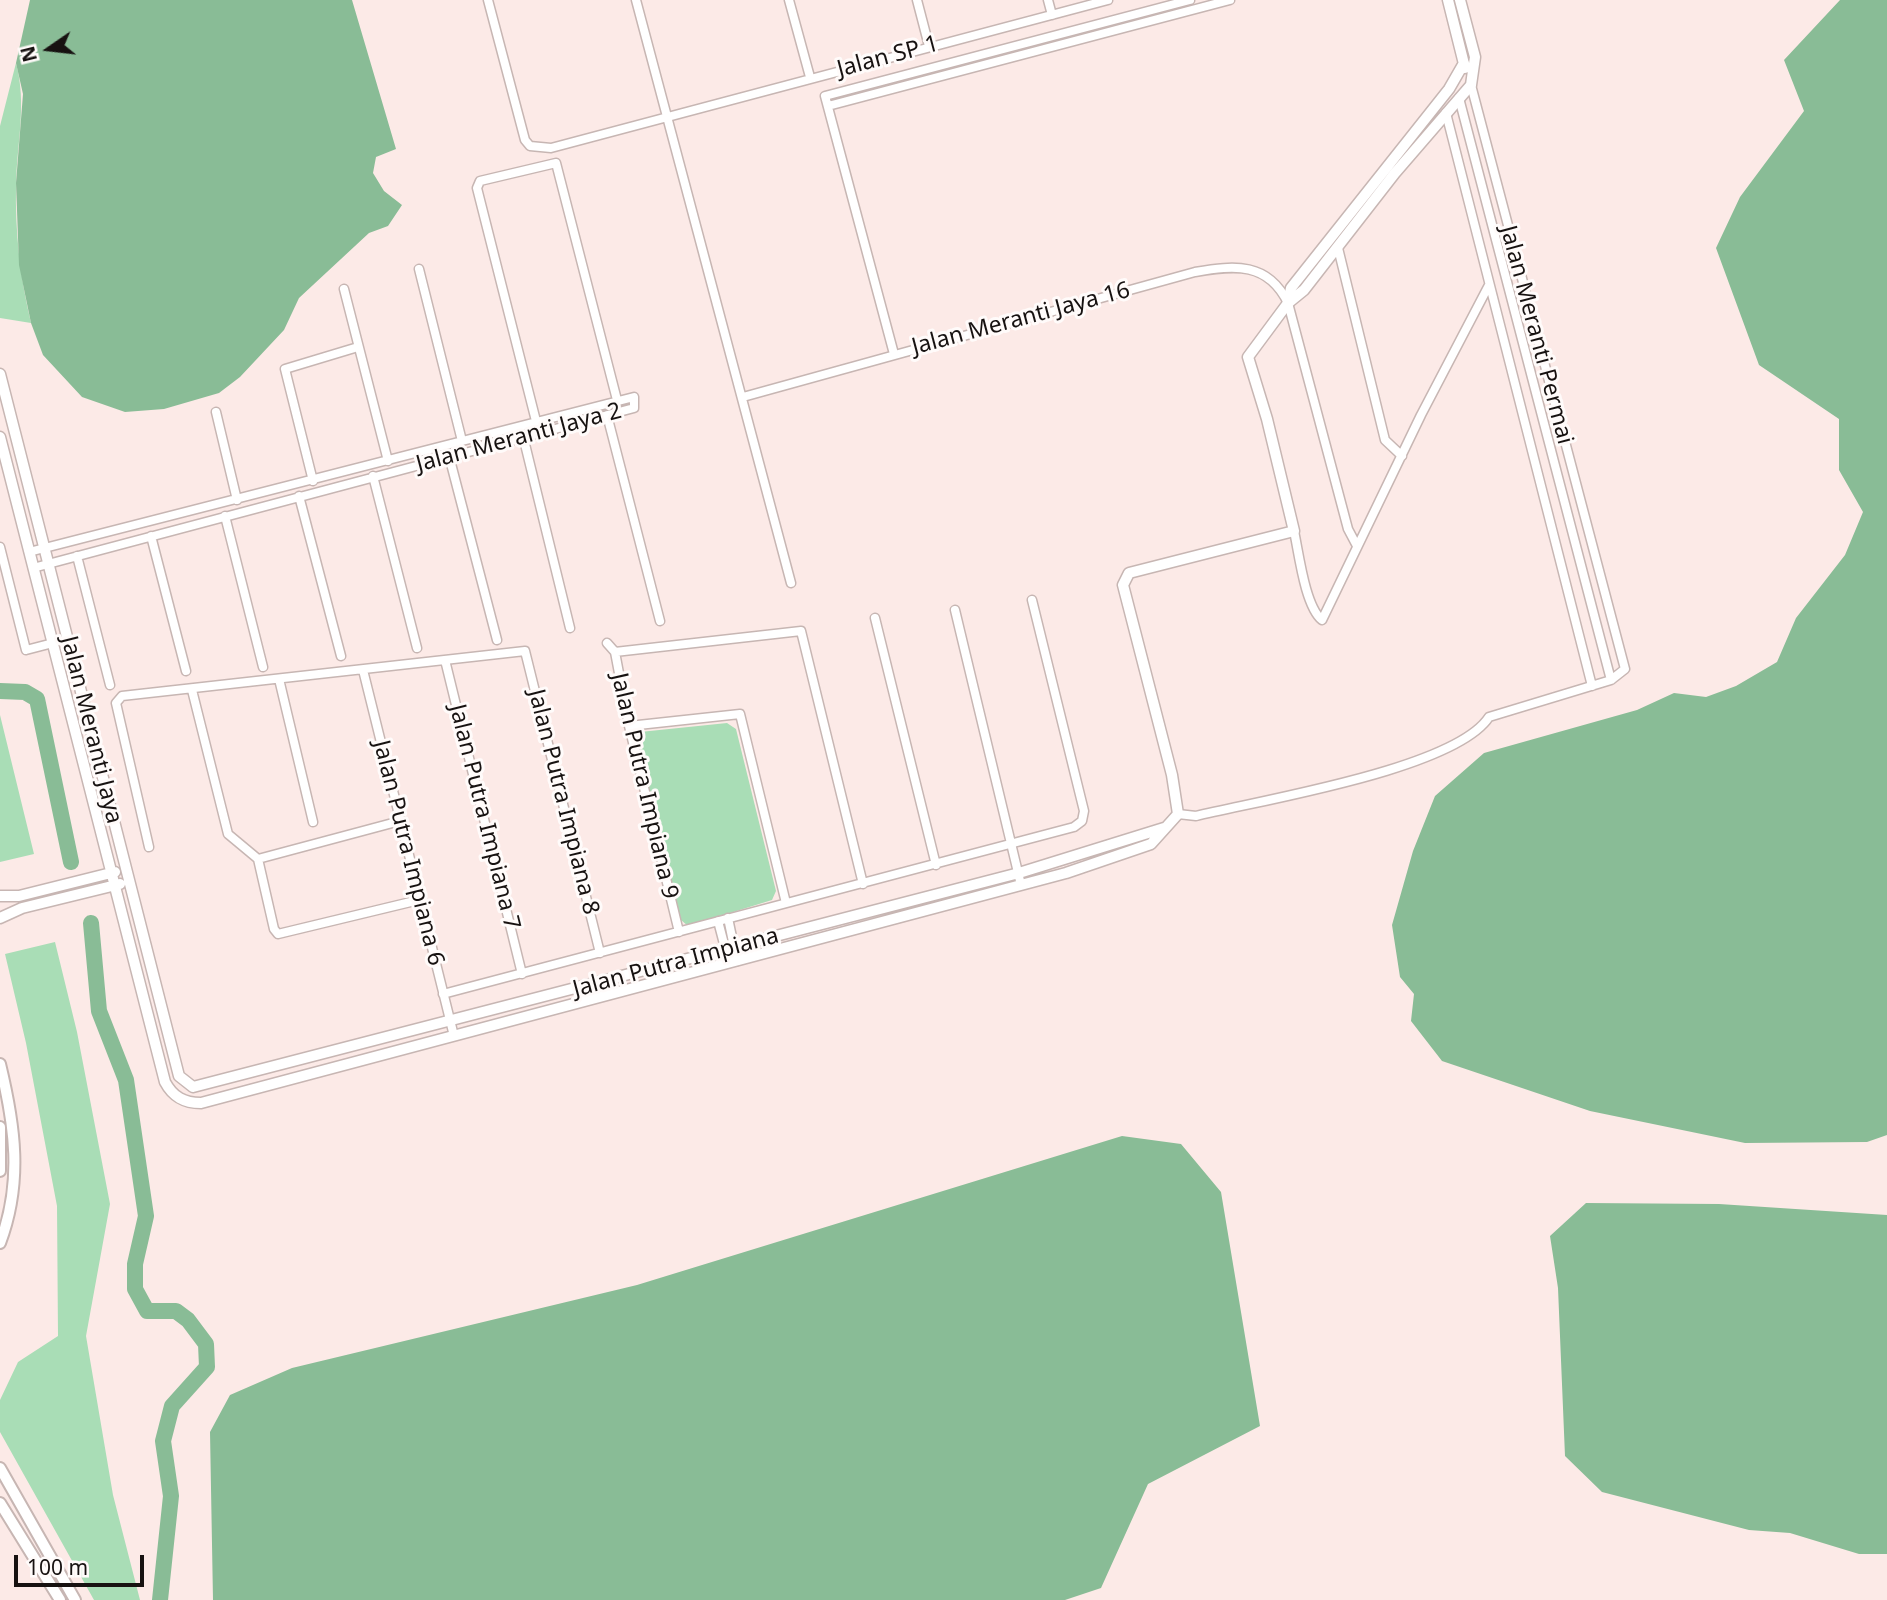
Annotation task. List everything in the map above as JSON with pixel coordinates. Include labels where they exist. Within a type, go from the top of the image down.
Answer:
[{"type":"main road","points":[[0,1064],[16,1143],[10,1215],[0,1242]]},
{"type":"main road","points":[[0,1126],[0,1171]]},
{"type":"main road","points":[[0,1468],[75,1600]]},
{"type":"main road","points":[[0,1503],[60,1600]]},
{"type":"street","name":"Jalan SP 1","points":[[488,0],[524,139],[530,146],[551,148],[810,77],[1108,0]]},
{"type":"street","points":[[636,0],[792,583]]},
{"type":"street","points":[[789,0],[810,77]]},
{"type":"street","points":[[917,0],[929,46]]},
{"type":"street","points":[[1048,0],[1052,15]]},
{"type":"street","points":[[894,354],[825,96],[1190,0]]},
{"type":"street","points":[[828,106],[1230,0]]},
{"type":"street","name":"Jalan Meranti Permai","points":[[1448,0],[1625,669],[1611,680],[1459,98]]},
{"type":"street","points":[[1460,0],[1475,57],[1471,85],[1304,290],[1288,303],[1248,357],[1267,419],[1308,592],[1315,613],[1322,620],[1489,285]]},
{"type":"street","points":[[1357,546],[1348,529],[1288,303],[1291,288],[1449,89],[1464,63]]},
{"type":"street","points":[[1446,113],[1592,686]]},
{"type":"street","points":[[536,421],[477,184],[556,163],[617,400]]},
{"type":"street","points":[[1338,248],[1385,440],[1402,456]]},
{"type":"street","name":"Jalan Meranti Jaya 16","points":[[743,397],[1195,272],[1228,266],[1265,274],[1279,284],[1288,303]]},
{"type":"street","points":[[419,269],[462,441]]},
{"type":"street","points":[[345,289],[388,461]]},
{"type":"street","points":[[313,481],[285,369],[358,347]]},
{"type":"street","name":"Jalan Meranti Jaya","points":[[0,374],[179,1076],[186,1083]]},
{"type":"street","name":"Jalan Meranti Jaya 2","points":[[29,552],[313,481],[631,396],[635,404],[634,408],[33,568]]},
{"type":"street","points":[[216,412],[237,499]]},
{"type":"street","points":[[607,415],[660,621]]},
{"type":"street","points":[[523,436],[569,615],[570,628]]},
{"type":"street","name":"Jalan Meranti Jaya","points":[[0,437],[165,1082],[170,1092],[179,1098]]},
{"type":"street","points":[[408,455],[411,466]]},
{"type":"street","points":[[449,456],[497,640]]},
{"type":"street","points":[[373,476],[416,648]]},
{"type":"street","points":[[261,494],[264,506]]},
{"type":"street","points":[[299,496],[341,656]]},
{"type":"street","points":[[225,516],[264,667]]},
{"type":"street","points":[[118,530],[121,544]]},
{"type":"street","points":[[1178,814],[1174,785],[1123,585],[1125,578],[1129,573],[1294,531]]},
{"type":"street","points":[[151,536],[186,671]]},
{"type":"street","points":[[0,547],[26,650],[53,643]]},
{"type":"street","points":[[77,556],[110,685]]},
{"type":"street","points":[[443,994],[1074,827],[1082,821],[1084,811],[1032,600]]},
{"type":"street","points":[[955,610],[1021,885]]},
{"type":"street","points":[[875,618],[936,865]]},
{"type":"street","points":[[615,652],[801,631],[863,884]]},
{"type":"street","name":"Jalan Putra Impiana 9","points":[[607,643],[615,652],[629,726],[679,932]]},
{"type":"street","name":"Jalan Putra Impiana 8","points":[[445,660],[525,651],[600,953]]},
{"type":"street","points":[[149,847],[117,699],[445,660]]},
{"type":"street","name":"Jalan Putra Impiana 7","points":[[445,660],[522,974]]},
{"type":"street","name":"Jalan Putra Impiana 6","points":[[363,670],[454,1036]]},
{"type":"street","points":[[279,679],[313,822]]},
{"type":"street","points":[[1178,814],[1196,816],[1392,770],[1450,749],[1481,729],[1489,717],[1611,680]]},
{"type":"street","points":[[192,690],[228,834],[258,859],[274,929],[278,934],[419,900]]},
{"type":"street","points":[[629,726],[740,714],[786,903]]},
{"type":"street","points":[[1164,828],[1178,814]]},
{"type":"street","points":[[258,859],[400,821]]},
{"type":"street","name":"Jalan Putra Impiana","points":[[179,1098],[201,1103],[1021,885],[1151,844],[1164,828]]},
{"type":"street","name":"Jalan Putra Impiana","points":[[186,1083],[193,1087],[206,1085],[450,1022],[1019,873],[1164,828]]},
{"type":"street","points":[[0,896],[19,896],[126,869]]},
{"type":"street","points":[[0,918],[22,908],[129,881]]},
{"type":"street","points":[[723,920],[733,962]]},
{"type":"shaded area","points":[[30,0],[352,0],[396,149],[376,157],[373,173],[384,191],[402,205],[388,226],[369,233],[299,298],[284,330],[240,377],[219,393],[164,409],[125,412],[82,397],[43,355],[31,323],[19,265],[16,183],[23,94],[16,63]]},
{"type":"shaded area","points":[[1840,0],[1887,0],[1887,1135],[1867,1142],[1745,1143],[1590,1111],[1442,1061],[1411,1021],[1414,994],[1400,977],[1392,925],[1413,851],[1435,796],[1484,753],[1637,710],[1674,693],[1706,697],[1736,686],[1777,662],[1796,618],[1845,555],[1863,512],[1839,470],[1839,419],[1759,365],[1716,248],[1740,197],[1804,111],[1784,60]]},
{"type":"shaded area","points":[[16,63],[21,109],[16,220],[21,272],[31,323],[0,318],[0,126]]},
{"type":"shaded area","points":[[0,715],[34,854],[0,862]]},
{"type":"shaded area","points":[[727,723],[736,729],[776,891],[772,900],[688,926],[681,920],[636,736],[640,732]]},
{"type":"shaded area","points":[[55,942],[77,1032],[110,1204],[86,1336],[113,1495],[140,1600],[94,1600],[0,1432],[0,1400],[18,1362],[58,1336],[57,1206],[26,1043],[5,954]]},
{"type":"shaded area","points":[[1122,1136],[1181,1144],[1221,1192],[1260,1426],[1148,1484],[1101,1588],[1065,1600],[213,1600],[210,1432],[230,1395],[292,1368],[637,1285]]},
{"type":"shaded area","points":[[1586,1203],[1719,1204],[1887,1215],[1887,1554],[1859,1554],[1790,1533],[1749,1530],[1602,1492],[1565,1456],[1558,1288],[1550,1236]]},
{"type":"waterway","points":[[0,691],[25,692],[37,699],[71,862]]},
{"type":"waterway","points":[[91,923],[99,1011],[126,1080],[146,1216],[135,1264],[135,1289],[147,1311],[176,1311],[188,1320],[206,1344],[207,1367],[172,1406],[163,1441],[171,1496],[160,1600]]}]
